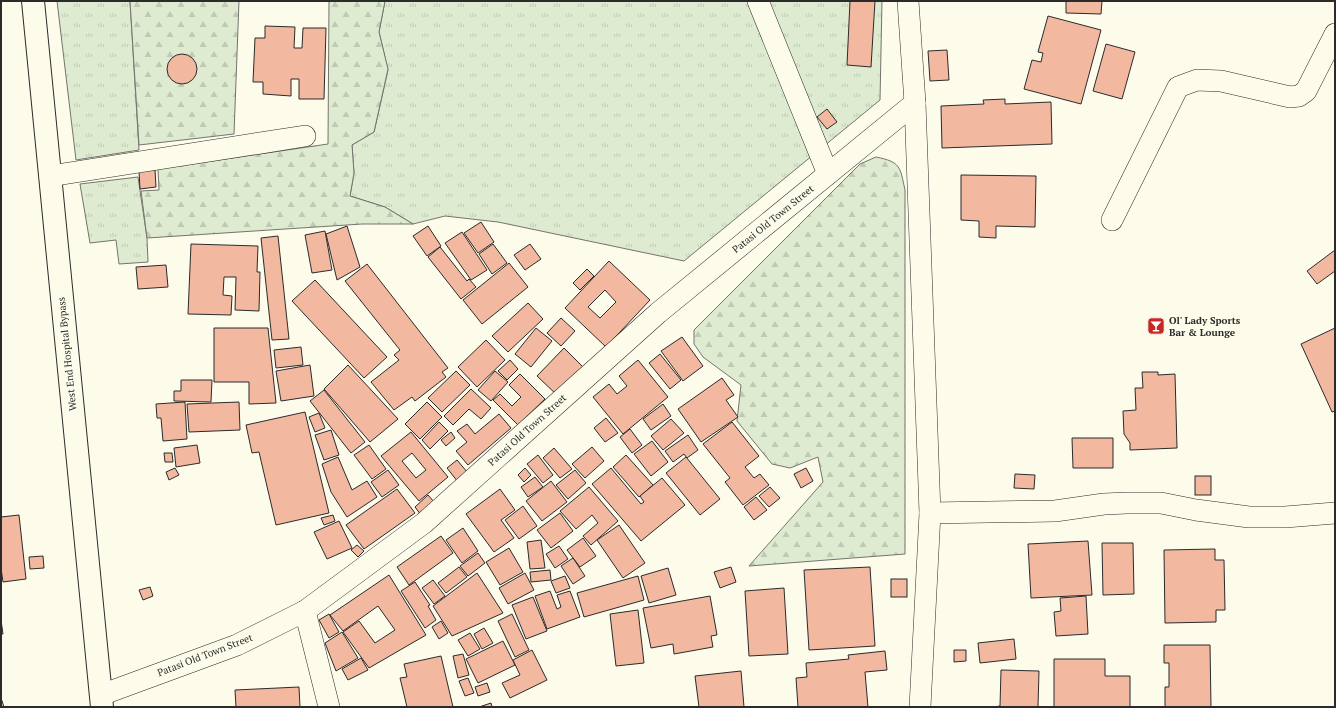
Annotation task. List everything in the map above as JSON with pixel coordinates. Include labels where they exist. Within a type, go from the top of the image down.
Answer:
[{"type":"highway","name":"West End Hospital Bypass","points":[[33,1],[102,701]]},
{"type":"street","points":[[758,1],[828,174]]},
{"type":"street","points":[[908,1],[915,103],[930,513],[920,707]]},
{"type":"street","points":[[1112,220],[1178,87],[1197,80],[1221,81],[1290,97],[1299,96],[1306,91],[1335,34]]},
{"type":"street","name":"Patasi Old Town Street","points":[[102,701],[237,645],[306,611],[424,523],[658,313],[915,103]]},
{"type":"street","points":[[50,176],[305,136]]},
{"type":"street","points":[[930,513],[1055,511],[1104,504],[1127,503],[1162,503],[1196,510],[1249,516],[1285,516],[1335,513]]},
{"type":"street","points":[[306,611],[329,707]]},
{"type":"green space","points":[[57,1],[130,1],[139,150],[76,160]]},
{"type":"green space","points":[[130,1],[239,1],[234,134],[139,145]]},
{"type":"green space","points":[[329,1],[385,1],[379,32],[388,69],[374,132],[352,145],[354,173],[350,196],[385,207],[413,224],[362,224],[147,238],[141,191],[159,190],[158,169],[328,144]]},
{"type":"green space","points":[[385,1],[882,1],[880,100],[684,261],[498,222],[445,216],[413,224],[385,207],[350,196],[354,173],[352,145],[374,132],[388,70],[379,32]]},
{"type":"green space","points":[[876,157],[890,161],[898,167],[902,176],[905,190],[905,554],[749,566],[823,482],[818,457],[790,468],[772,464],[737,421],[741,385],[703,357],[694,344],[694,330],[860,164]]},
{"type":"green space","points":[[138,177],[147,238],[148,262],[119,264],[116,240],[90,243],[80,184]]},
{"type":"building","points":[[850,1],[875,1],[871,67],[847,65]]},
{"type":"building","points":[[1066,1],[1102,1],[1101,14],[1066,13]]},
{"type":"building","points":[[1048,16],[1101,30],[1081,104],[1024,89],[1032,60],[1041,62],[1043,53],[1038,52]]},
{"type":"building","points":[[265,26],[295,27],[294,48],[302,48],[303,28],[326,28],[324,99],[299,99],[299,79],[291,79],[291,96],[263,94],[263,82],[253,82],[255,38],[265,38]]},
{"type":"building","points":[[1106,44],[1135,52],[1122,99],[1093,91]]},
{"type":"building","points":[[947,50],[949,80],[930,81],[928,51]]},
{"type":"building","points":[[182,54],[193,58],[197,69],[193,80],[182,84],[171,80],[167,69],[171,58]]},
{"type":"building","points":[[1005,99],[1005,104],[1051,102],[1052,144],[942,148],[941,106],[984,104],[983,100]]},
{"type":"building","points":[[827,109],[837,122],[827,129],[817,117]]},
{"type":"building","points":[[155,170],[156,187],[140,189],[139,171]]},
{"type":"building","points":[[961,175],[1036,176],[1035,227],[996,226],[996,238],[979,237],[979,221],[961,220]]},
{"type":"building","points":[[481,222],[494,242],[478,253],[464,233]]},
{"type":"building","points":[[347,226],[360,267],[337,280],[326,234]]},
{"type":"building","points":[[428,226],[441,246],[427,256],[413,236]]},
{"type":"building","points":[[325,231],[332,270],[312,273],[305,235]]},
{"type":"building","points":[[462,232],[487,270],[471,280],[445,243]]},
{"type":"building","points":[[278,236],[289,339],[272,340],[261,238]]},
{"type":"building","points":[[191,244],[258,246],[257,272],[260,272],[259,311],[235,310],[236,277],[224,277],[223,295],[232,296],[231,315],[188,314]]},
{"type":"building","points":[[493,244],[507,263],[492,274],[479,254]]},
{"type":"building","points":[[530,244],[541,259],[525,270],[514,255]]},
{"type":"building","points":[[440,247],[467,281],[469,279],[476,287],[461,299],[428,257]]},
{"type":"building","points":[[1335,250],[1335,271],[1317,284],[1307,271]]},
{"type":"building","points":[[609,261],[650,300],[606,347],[565,308]],"holes":[[[605,290],[616,302],[600,318],[588,307]]]},
{"type":"building","points":[[509,263],[528,287],[482,324],[463,300]]},
{"type":"building","points":[[367,264],[448,368],[442,372],[446,377],[415,401],[412,397],[394,410],[371,382],[399,360],[394,355],[400,350],[345,281]]},
{"type":"building","points":[[166,265],[168,287],[138,289],[136,267]]},
{"type":"building","points":[[587,269],[594,276],[580,290],[573,283]]},
{"type":"building","points":[[315,280],[387,357],[364,378],[292,301]]},
{"type":"building","points":[[528,303],[543,319],[508,352],[492,336]]},
{"type":"building","points":[[561,318],[575,331],[561,346],[547,333]]},
{"type":"building","points":[[214,328],[268,328],[276,403],[249,404],[249,382],[214,382]]},
{"type":"building","points":[[536,328],[552,341],[531,367],[515,354]]},
{"type":"building","points":[[1335,328],[1335,411],[1332,412],[1301,344]]},
{"type":"building","points":[[682,337],[703,366],[683,381],[661,351]]},
{"type":"building","points":[[486,340],[505,360],[477,387],[458,367]]},
{"type":"building","points":[[301,347],[303,365],[276,368],[274,350]]},
{"type":"building","points":[[564,348],[585,369],[558,396],[537,376]]},
{"type":"building","points":[[660,354],[681,380],[670,389],[649,363]]},
{"type":"building","points":[[510,360],[518,369],[507,380],[498,371]]},
{"type":"building","points":[[638,360],[668,397],[623,434],[593,397],[609,384],[617,394],[627,386],[619,376]]},
{"type":"building","points":[[310,365],[314,396],[281,401],[276,371]]},
{"type":"building","points":[[348,365],[398,419],[370,442],[324,389]]},
{"type":"building","points":[[456,371],[470,385],[442,412],[428,398]]},
{"type":"building","points":[[495,371],[508,382],[491,401],[478,390]]},
{"type":"building","points":[[1142,372],[1158,372],[1158,375],[1175,374],[1177,448],[1130,450],[1130,443],[1124,434],[1123,411],[1136,410],[1135,388],[1143,388]]},
{"type":"building","points":[[520,374],[545,399],[518,425],[493,400],[500,394],[512,406],[521,397],[509,385]]},
{"type":"building","points":[[722,378],[734,395],[726,400],[738,417],[701,442],[678,409]]},
{"type":"building","points":[[181,380],[212,380],[211,402],[174,401],[174,391],[181,391]]},
{"type":"building","points":[[471,389],[491,408],[481,419],[469,409],[453,425],[444,416]]},
{"type":"building","points":[[324,390],[365,442],[351,453],[310,401]]},
{"type":"building","points":[[185,402],[187,439],[163,441],[161,418],[157,418],[156,404]]},
{"type":"building","points":[[239,402],[240,430],[189,432],[187,404]]},
{"type":"building","points":[[427,402],[442,417],[420,439],[405,424]]},
{"type":"building","points":[[663,404],[671,416],[651,430],[643,419]]},
{"type":"building","points":[[305,412],[329,513],[276,525],[259,452],[252,453],[246,425]]},
{"type":"building","points":[[319,413],[325,428],[315,432],[309,417]]},
{"type":"building","points":[[499,414],[511,428],[468,465],[456,451],[467,442],[457,431],[467,424],[475,434]]},
{"type":"building","points":[[606,418],[618,433],[605,442],[594,428]]},
{"type":"building","points":[[671,419],[684,433],[663,450],[651,436]]},
{"type":"building","points":[[439,422],[448,431],[430,449],[422,440]]},
{"type":"building","points":[[732,422],[759,456],[745,467],[754,478],[760,474],[769,485],[743,505],[725,482],[730,478],[703,444]]},
{"type":"building","points":[[630,429],[642,445],[632,453],[620,437]]},
{"type":"building","points":[[331,430],[339,455],[324,460],[315,435]]},
{"type":"building","points":[[411,432],[448,477],[419,501],[381,456]],"holes":[[[412,453],[426,470],[416,478],[402,461]]]},
{"type":"building","points":[[451,432],[455,438],[446,446],[441,440]]},
{"type":"building","points":[[688,435],[698,450],[687,458],[684,454],[673,462],[665,451]]},
{"type":"building","points":[[1072,438],[1113,438],[1113,468],[1073,468]]},
{"type":"building","points":[[652,441],[668,462],[651,476],[634,454]]},
{"type":"building","points":[[197,445],[200,463],[176,467],[174,448]]},
{"type":"building","points":[[369,445],[386,469],[372,479],[354,455]]},
{"type":"building","points":[[592,447],[604,461],[585,478],[572,464]]},
{"type":"building","points":[[554,448],[572,469],[560,478],[543,458]]},
{"type":"building","points":[[164,453],[172,453],[173,462],[165,462]]},
{"type":"building","points":[[538,455],[553,475],[543,483],[527,464]]},
{"type":"building","points":[[626,455],[653,485],[639,497],[613,467]]},
{"type":"building","points":[[338,457],[352,490],[367,481],[377,497],[347,517],[331,492],[322,464]]},
{"type":"building","points":[[686,457],[720,499],[700,515],[666,473]]},
{"type":"building","points":[[457,460],[468,473],[458,482],[447,468]]},
{"type":"building","points":[[175,468],[179,475],[169,480],[166,472]]},
{"type":"building","points":[[525,468],[531,475],[524,482],[518,475]]},
{"type":"building","points":[[611,468],[641,504],[644,502],[640,496],[662,478],[685,505],[641,541],[592,484]]},
{"type":"building","points":[[806,468],[813,481],[801,488],[794,474]]},
{"type":"building","points":[[388,470],[399,485],[382,497],[371,482]]},
{"type":"building","points":[[575,470],[586,483],[568,499],[556,485]]},
{"type":"building","points":[[1015,474],[1035,475],[1034,489],[1014,488]]},
{"type":"building","points":[[1195,476],[1211,476],[1211,495],[1195,495]]},
{"type":"building","points":[[535,477],[543,487],[528,497],[521,487]]},
{"type":"building","points":[[551,481],[567,502],[542,521],[526,501]]},
{"type":"building","points":[[589,487],[618,521],[591,545],[583,536],[598,523],[592,515],[576,529],[560,511]]},
{"type":"building","points":[[770,487],[780,498],[769,507],[759,496]]},
{"type":"building","points":[[397,489],[415,513],[364,549],[346,525]]},
{"type":"building","points":[[500,489],[515,510],[501,520],[514,538],[494,552],[466,514]]},
{"type":"building","points":[[428,495],[435,503],[421,515],[415,507]]},
{"type":"building","points":[[756,497],[767,510],[754,520],[744,507]]},
{"type":"building","points":[[523,506],[537,526],[519,539],[505,520]]},
{"type":"building","points":[[560,513],[573,531],[551,548],[537,530]]},
{"type":"building","points":[[19,515],[26,579],[3,582],[1,568],[1,517]]},
{"type":"building","points":[[333,515],[335,521],[324,525],[321,518]]},
{"type":"building","points":[[339,521],[352,548],[327,559],[314,532]]},
{"type":"building","points":[[619,525],[645,563],[623,578],[597,540]]},
{"type":"building","points":[[463,528],[478,551],[462,563],[446,540]]},
{"type":"building","points":[[441,536],[453,553],[409,585],[397,567]]},
{"type":"building","points":[[583,538],[596,556],[580,567],[567,550]]},
{"type":"building","points":[[541,540],[545,568],[530,569],[527,542]]},
{"type":"building","points":[[1088,541],[1092,595],[1031,598],[1028,544]]},
{"type":"building","points":[[1102,543],[1133,543],[1134,594],[1103,595]]},
{"type":"building","points":[[357,545],[364,551],[358,557],[351,550]]},
{"type":"building","points":[[559,546],[568,559],[555,568],[546,554]]},
{"type":"building","points":[[509,548],[523,572],[500,585],[486,562]]},
{"type":"building","points":[[1215,549],[1215,560],[1224,560],[1225,610],[1216,610],[1216,622],[1165,623],[1164,550]]},
{"type":"building","points":[[478,553],[485,563],[468,576],[460,566]]},
{"type":"building","points":[[43,556],[44,568],[30,569],[29,557]]},
{"type":"building","points":[[573,558],[585,576],[573,584],[561,566]]},
{"type":"building","points":[[459,567],[467,577],[446,593],[438,583]]},
{"type":"building","points":[[731,567],[736,582],[720,588],[714,572]]},
{"type":"building","points":[[870,567],[875,646],[809,650],[804,570]]},
{"type":"building","points":[[668,568],[676,595],[649,603],[641,576]]},
{"type":"building","points":[[550,570],[551,580],[531,582],[530,572]]},
{"type":"building","points":[[477,573],[503,613],[452,636],[433,606]]},
{"type":"building","points":[[525,573],[534,590],[508,604],[499,588]]},
{"type":"building","points":[[389,575],[426,635],[369,668],[343,632],[359,621],[375,643],[395,630],[378,606],[343,631],[330,615]]},
{"type":"building","points":[[565,576],[570,588],[556,593],[551,581]]},
{"type":"building","points":[[638,576],[644,600],[584,617],[577,593]]},
{"type":"building","points":[[891,579],[907,579],[907,597],[891,597]]},
{"type":"building","points":[[433,580],[445,596],[434,604],[422,588]]},
{"type":"building","points":[[415,582],[430,605],[428,606],[436,620],[425,628],[401,591]]},
{"type":"building","points":[[150,587],[153,596],[143,600],[139,590]]},
{"type":"building","points":[[784,588],[788,654],[749,656],[745,591]]},
{"type":"building","points":[[550,591],[557,609],[561,607],[557,595],[570,591],[580,617],[547,629],[535,596]]},
{"type":"building","points":[[710,596],[717,635],[711,636],[713,647],[674,654],[673,644],[651,648],[643,608]]},
{"type":"building","points":[[1086,596],[1088,634],[1056,636],[1054,612],[1061,611],[1060,598]]},
{"type":"building","points":[[533,597],[547,631],[526,639],[512,605]]},
{"type":"building","points":[[638,610],[644,663],[616,666],[610,614]]},
{"type":"building","points":[[329,614],[339,632],[329,638],[319,620]]},
{"type":"building","points":[[512,614],[529,650],[515,657],[498,621]]},
{"type":"building","points":[[1,620],[3,634],[1,634]]},
{"type":"building","points":[[441,621],[448,633],[439,639],[432,627]]},
{"type":"building","points":[[484,628],[493,643],[482,649],[474,634]]},
{"type":"building","points":[[342,632],[358,658],[336,671],[325,643]]},
{"type":"building","points":[[470,633],[480,649],[468,656],[458,640]]},
{"type":"building","points":[[1014,639],[1016,659],[980,663],[978,643]]},
{"type":"building","points":[[503,641],[515,665],[478,683],[466,659]]},
{"type":"building","points":[[1164,645],[1210,645],[1211,707],[1165,707],[1165,687],[1169,687],[1169,663],[1164,663]]},
{"type":"building","points":[[532,650],[547,680],[510,698],[502,683],[520,675],[513,660]]},
{"type":"building","points":[[954,650],[966,650],[966,661],[954,662]]},
{"type":"building","points":[[885,651],[887,670],[865,672],[868,707],[798,707],[796,678],[807,677],[806,663],[849,659],[848,655]]},
{"type":"building","points":[[463,654],[469,675],[458,678],[453,656]]},
{"type":"building","points":[[441,656],[453,707],[407,707],[400,678],[407,677],[404,664]]},
{"type":"building","points":[[361,658],[368,670],[348,680],[342,669]]},
{"type":"building","points":[[1054,659],[1105,659],[1105,676],[1130,676],[1130,707],[1054,707]]},
{"type":"building","points":[[1001,670],[1039,671],[1038,707],[994,707],[1000,706]]},
{"type":"building","points":[[741,671],[744,707],[699,707],[695,676]]},
{"type":"building","points":[[468,678],[474,693],[465,696],[459,681]]},
{"type":"building","points":[[487,683],[490,692],[478,696],[475,687]]},
{"type":"building","points":[[299,687],[300,707],[236,707],[235,690]]},
{"type":"building","points":[[1,698],[4,707],[1,707]]},
{"type":"building","points":[[491,703],[492,707],[479,707]]},
{"type":"place","name":"Ol' Lady Sports Bar & Lounge","points":[[1156,326]]}]
